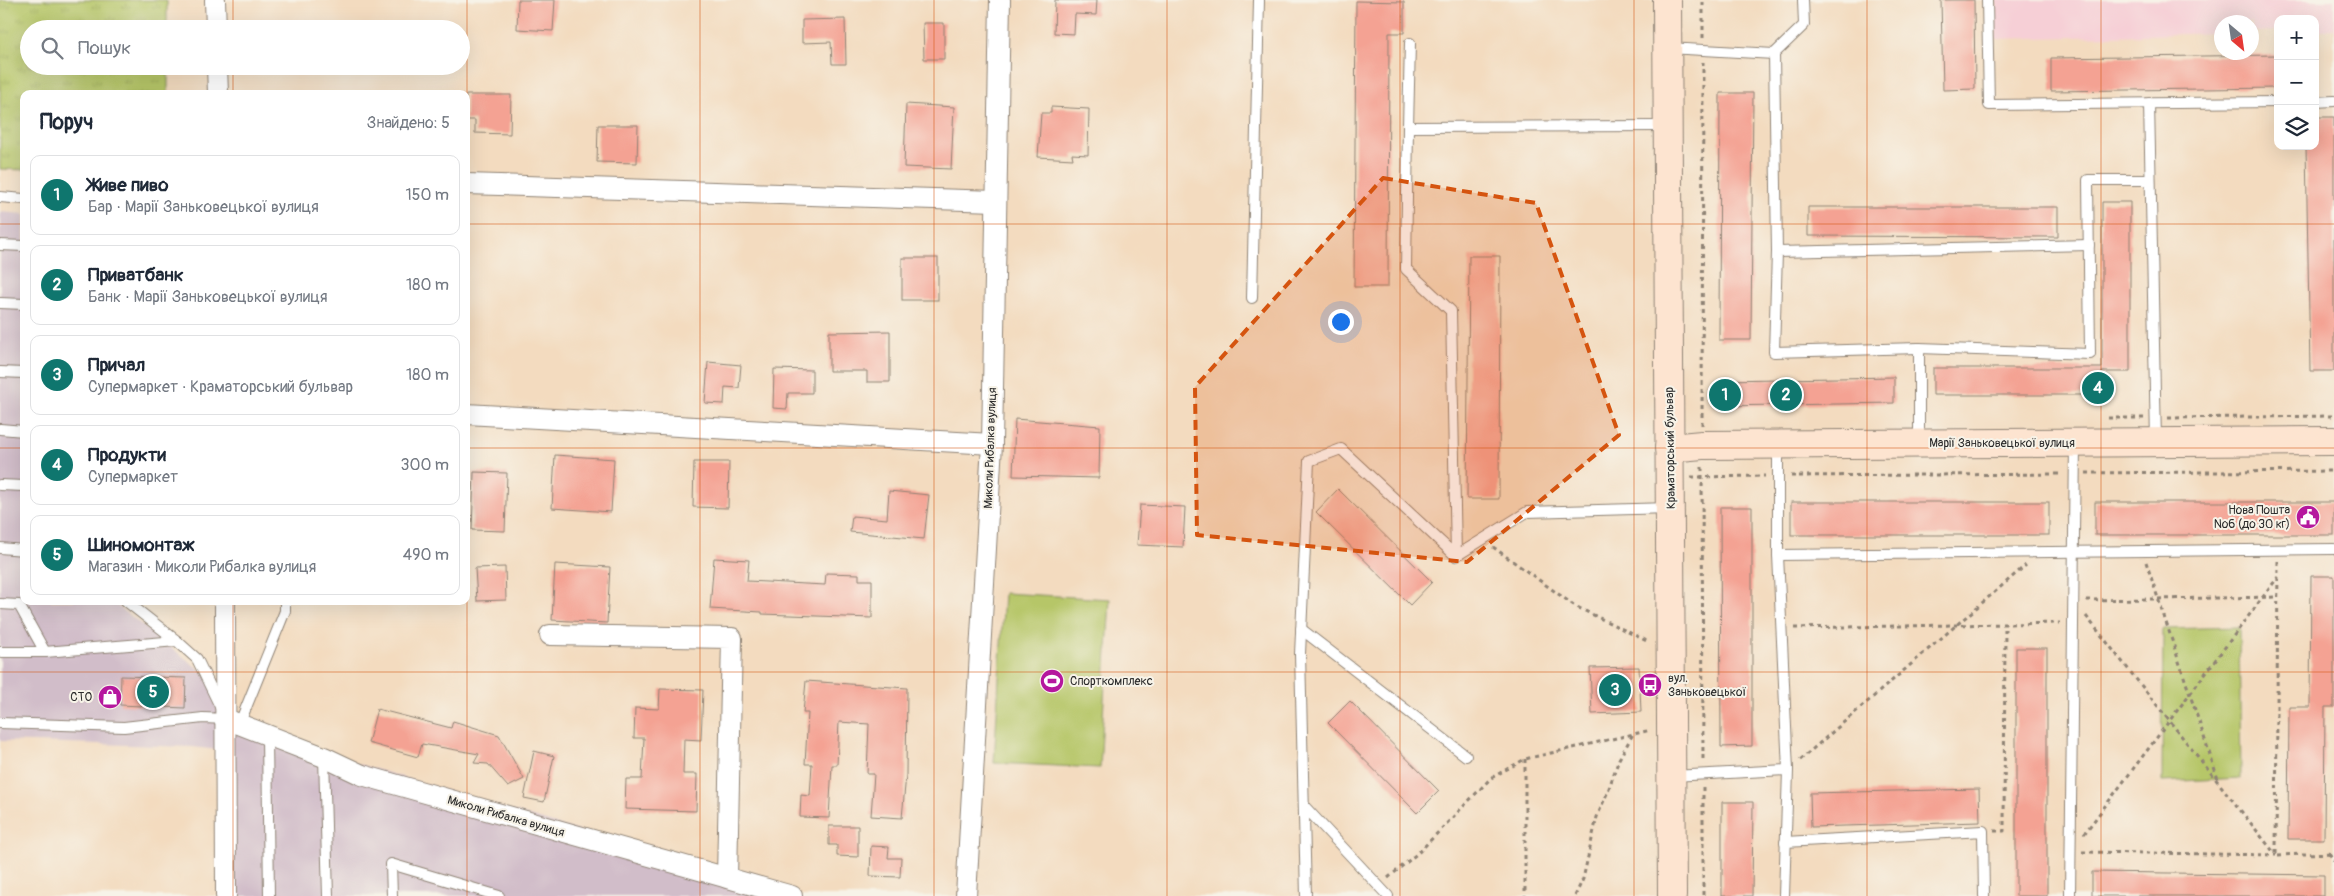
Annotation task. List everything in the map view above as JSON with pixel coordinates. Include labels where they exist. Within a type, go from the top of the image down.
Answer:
[{"type":"street","points":[[215,0],[216,20]]},
{"type":"street","name":"Миколи Рибалка вулиця","points":[[966,896],[992,444],[1000,0]]},
{"type":"street","name":"Краматорський бульвар","points":[[1668,0],[1672,896]]},
{"type":"street","points":[[217,75],[218,90]]},
{"type":"street","points":[[470,184],[996,201]]},
{"type":"street","points":[[470,414],[992,444]]},
{"type":"street","name":"Марії Заньковецької вулиця","points":[[1669,448],[1702,445],[1778,444],[2334,441]]},
{"type":"street","points":[[225,605],[233,722],[226,896]]},
{"type":"street","points":[[550,635],[732,638],[727,878]]},
{"type":"street","name":"Миколи Рибалка вулиця","points":[[233,722],[324,757],[362,776],[792,896]]},
{"type":"lane","points":[[1252,298],[1259,0]]},
{"type":"lane","points":[[1803,0],[1804,25],[1774,54],[1777,252],[1774,352],[1918,348],[2090,354],[2088,180],[2150,180]]},
{"type":"lane","points":[[1987,0],[1989,105],[2274,102]]},
{"type":"lane","points":[[1410,43],[1406,269],[1451,311],[1456,556]]},
{"type":"lane","points":[[1668,48],[1774,54]]},
{"type":"lane","points":[[2319,102],[2334,102]]},
{"type":"lane","points":[[2149,103],[2156,442]]},
{"type":"lane","points":[[1408,127],[1668,126]]},
{"type":"lane","points":[[0,197],[20,198]]},
{"type":"lane","points":[[0,245],[20,246]]},
{"type":"lane","points":[[1777,252],[2089,245]]},
{"type":"lane","points":[[0,302],[20,304]]},
{"type":"lane","points":[[1918,348],[1919,443]]},
{"type":"lane","points":[[0,372],[20,373]]},
{"type":"lane","points":[[0,429],[20,431]]},
{"type":"lane","points":[[2070,896],[2075,442]]},
{"type":"lane","points":[[1778,444],[1778,555],[1788,770],[1784,896]]},
{"type":"lane","points":[[1306,896],[1300,654],[1309,461],[1341,450],[1456,556]]},
{"type":"lane","points":[[0,485],[20,486]]},
{"type":"lane","points":[[1456,556],[1527,512],[1671,508]]},
{"type":"lane","points":[[0,548],[20,550]]},
{"type":"lane","points":[[1778,555],[2043,550],[2334,548]]},
{"type":"lane","points":[[0,604],[20,605],[45,652]]},
{"type":"lane","points":[[131,605],[197,659],[233,722]]},
{"type":"lane","points":[[233,722],[285,610],[285,605]]},
{"type":"lane","points":[[1301,629],[1466,756]]},
{"type":"lane","points":[[0,652],[45,652],[177,641]]},
{"type":"lane","points":[[0,724],[124,727],[204,718],[233,722]]},
{"type":"lane","points":[[268,736],[269,896]]},
{"type":"lane","points":[[324,757],[328,896]]},
{"type":"lane","points":[[1672,776],[1788,770]]},
{"type":"lane","points":[[1305,807],[1388,896]]},
{"type":"lane","points":[[1785,842],[1983,831],[1984,896]]},
{"type":"lane","points":[[392,896],[391,864],[499,896]]},
{"type":"path","points":[[1703,0],[1703,896]]},
{"type":"path","points":[[1670,477],[2334,471]]},
{"type":"path","points":[[1482,540],[1575,606],[1672,653]]},
{"type":"path","points":[[2276,855],[2278,549]]},
{"type":"path","points":[[1788,770],[2043,550]]},
{"type":"path","points":[[2142,550],[2218,782]]},
{"type":"path","points":[[2070,852],[2278,578]]},
{"type":"path","points":[[2073,600],[2278,597]]},
{"type":"path","points":[[2073,600],[2276,855]]},
{"type":"path","points":[[1782,629],[2073,623]]},
{"type":"path","points":[[1983,831],[2004,831],[2005,624]]},
{"type":"path","points":[[1378,886],[1418,852],[1491,778],[1525,759],[1672,725]]},
{"type":"path","points":[[1575,896],[1583,879],[1597,817],[1619,759],[1633,734]]},
{"type":"path","points":[[1525,759],[1525,896]]},
{"type":"path","points":[[2070,852],[2276,855],[2334,853]]},
{"type":"path","points":[[2329,853],[2334,861]]},
{"type":"highlighted area","points":[[1383,178],[1536,203],[1619,435],[1467,562],[1197,535],[1195,387]]},
{"type":"shaded area","points":[[1996,0],[2334,0],[2334,30],[2319,30],[2319,15],[2274,15],[2274,31],[2259,32],[2259,15],[2214,15],[2214,33],[1996,39]]},
{"type":"shaded area","points":[[0,212],[20,214],[20,605],[116,605],[226,690],[226,719],[267,736],[792,896],[226,896],[226,751],[193,747],[0,741]]},
{"type":"green space","points":[[0,0],[167,0],[167,20],[20,20],[20,75],[168,75],[168,90],[20,90],[20,170],[0,169]]},
{"type":"green space","name":"Спорткомплекс","points":[[1004,593],[1110,599],[1100,768],[994,763]]},
{"type":"green space","points":[[2239,627],[2241,778],[2162,782],[2163,629]]},
{"type":"building","points":[[518,0],[555,0],[553,31],[517,29]]},
{"type":"building","points":[[1055,0],[1097,0],[1096,15],[1075,14],[1074,34],[1054,33]]},
{"type":"building","points":[[1941,0],[1974,0],[1975,89],[1943,90]]},
{"type":"building","points":[[1356,1],[1404,2],[1404,33],[1389,33],[1388,287],[1354,287]]},
{"type":"building","points":[[845,19],[846,64],[832,64],[831,42],[802,43],[802,20]]},
{"type":"building","points":[[923,23],[944,23],[944,59],[924,59]]},
{"type":"building","points":[[2259,55],[2274,55],[2274,88],[2051,91],[2051,58],[2214,56],[2214,60],[2259,60]]},
{"type":"building","points":[[1720,93],[1753,93],[1751,340],[1719,340]]},
{"type":"building","points":[[470,95],[511,95],[510,134],[475,133],[475,120],[470,120]]},
{"type":"building","points":[[906,104],[954,107],[951,169],[904,167]]},
{"type":"building","points":[[1051,107],[1089,109],[1088,155],[1072,154],[1073,159],[1038,157],[1041,113],[1051,113]]},
{"type":"building","points":[[2319,117],[2334,117],[2334,371],[2310,371],[2306,150],[2319,150]]},
{"type":"building","points":[[598,125],[638,125],[637,163],[597,162]]},
{"type":"building","points":[[2102,202],[2130,202],[2130,372],[2102,372],[2102,395],[1933,395],[1933,368],[2102,368]]},
{"type":"building","points":[[1808,207],[2058,207],[2058,237],[1808,236]]},
{"type":"building","points":[[1469,256],[1500,256],[1499,499],[1467,499]]},
{"type":"building","points":[[902,258],[938,258],[938,300],[902,300]]},
{"type":"building","points":[[890,331],[890,382],[867,382],[867,371],[829,371],[829,332]]},
{"type":"building","points":[[708,362],[741,365],[739,388],[725,387],[724,404],[705,403]]},
{"type":"building","points":[[774,369],[812,370],[812,393],[788,393],[787,409],[773,408]]},
{"type":"building","points":[[1894,377],[1894,403],[1722,406],[1722,380]]},
{"type":"building","points":[[1015,419],[1100,426],[1099,478],[1013,476]]},
{"type":"building","points":[[555,455],[614,459],[611,512],[552,508]]},
{"type":"building","points":[[694,462],[729,462],[728,508],[693,507]]},
{"type":"building","points":[[474,472],[507,473],[505,531],[472,530]]},
{"type":"building","points":[[1338,489],[1432,582],[1410,605],[1316,512]]},
{"type":"building","points":[[889,491],[929,495],[924,539],[850,532],[852,516],[887,519]]},
{"type":"building","points":[[1791,502],[2049,502],[2049,535],[1791,535]]},
{"type":"building","points":[[2095,502],[2334,502],[2334,535],[2095,535]]},
{"type":"building","points":[[1140,505],[1185,507],[1183,547],[1137,545]]},
{"type":"building","points":[[1720,507],[1752,507],[1752,746],[1721,747]]},
{"type":"building","points":[[714,558],[749,560],[747,581],[825,585],[826,573],[859,574],[859,580],[872,580],[872,618],[762,614],[762,612],[710,609]]},
{"type":"building","points":[[555,564],[610,567],[607,623],[552,620]]},
{"type":"building","points":[[505,567],[506,600],[477,601],[475,568]]},
{"type":"building","points":[[2311,576],[2334,576],[2334,707],[2325,707],[2324,839],[2288,839],[2289,707],[2310,707]]},
{"type":"building","points":[[2016,648],[2047,648],[2047,896],[2016,896]]},
{"type":"building","points":[[1639,667],[1641,712],[1592,714],[1590,668]]},
{"type":"building","points":[[121,676],[186,678],[185,708],[120,705]]},
{"type":"building","points":[[806,681],[907,688],[906,775],[902,818],[871,816],[874,774],[867,774],[869,724],[839,722],[837,765],[832,765],[829,818],[800,817],[801,795],[810,796],[812,764],[805,764],[808,713],[803,713]]},
{"type":"building","points":[[660,689],[703,690],[701,740],[684,739],[683,774],[697,774],[696,811],[625,809],[626,779],[642,779],[644,738],[634,738],[635,708],[659,709]]},
{"type":"building","points":[[1350,701],[1439,791],[1417,813],[1328,723]]},
{"type":"building","points":[[377,709],[451,728],[453,721],[499,735],[524,779],[508,787],[488,764],[474,763],[479,754],[422,744],[418,757],[368,743]]},
{"type":"building","points":[[534,751],[554,756],[544,802],[524,798]]},
{"type":"building","points":[[1979,789],[1980,822],[1811,827],[1810,793]]},
{"type":"building","points":[[1722,802],[1753,802],[1752,896],[1722,896]]},
{"type":"building","points":[[829,826],[858,826],[858,857],[837,856],[837,845],[829,845]]},
{"type":"building","points":[[871,846],[889,847],[888,858],[901,858],[900,877],[870,876]]},
{"type":"building","points":[[2092,872],[2324,875],[2324,896],[2092,896]]},
{"type":"place","name":"Продукти","points":[[2098,388]]},
{"type":"place","name":"Живе пиво","points":[[1725,395]]},
{"type":"place","name":"Приватбанк","points":[[1786,395]]},
{"type":"place","name":"Нова Пошта №6 (до 30 кг)","points":[[2308,517]]},
{"type":"place","name":"Спорткомплекс","points":[[1052,681]]},
{"type":"place","name":"вул. Заньковецької","points":[[1650,685]]},
{"type":"place","name":"Причал","points":[[1615,690]]},
{"type":"place","name":"Шиномонтаж","points":[[153,692]]},
{"type":"place","name":"СТО","points":[[110,697]]}]
